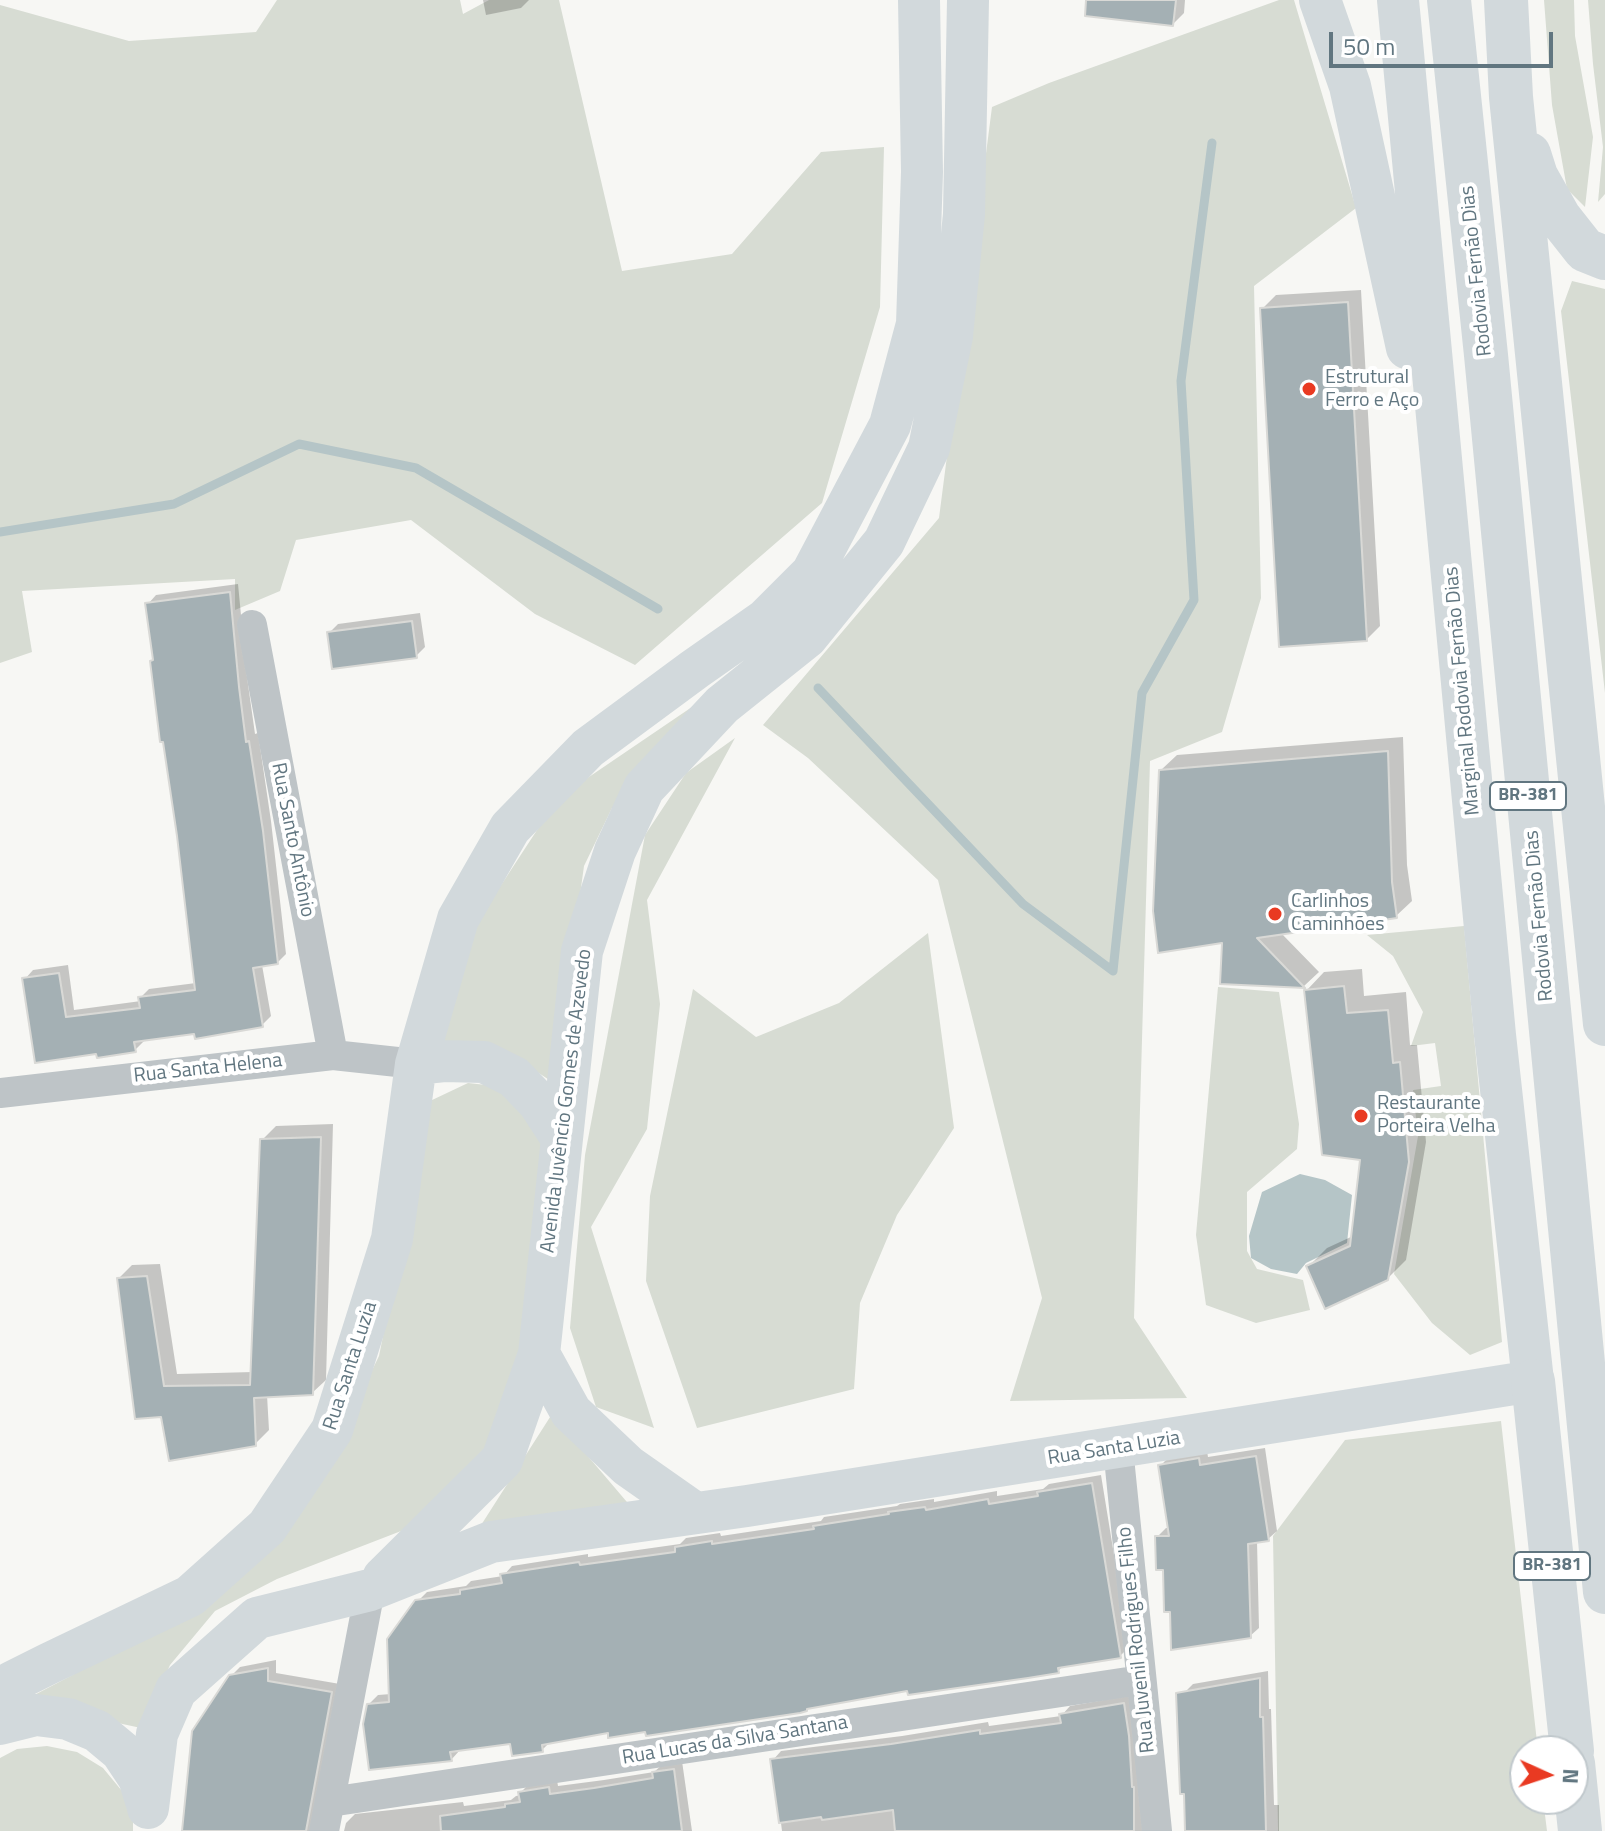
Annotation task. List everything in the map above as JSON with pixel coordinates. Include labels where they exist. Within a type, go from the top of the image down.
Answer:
[{"type":"highway","name":"Rodovia Fernão Dias","points":[[1449,0],[1605,1592]]},
{"type":"highway","name":"BR-381","points":[[1506,0],[1511,97],[1605,1024]]},
{"type":"highway","points":[[1511,97],[1536,176],[1559,217],[1585,250],[1605,258]]},
{"type":"highway","name":"BR-381","points":[[1533,1381],[1570,1735]]},
{"type":"main road","points":[[561,1137],[539,1103],[514,1077],[484,1062],[416,1064],[458,919],[510,828],[588,748],[765,620],[812,573],[890,425],[917,324],[922,172],[919,0]]},
{"type":"main road","name":"Avenida Juvêncio Gomes de Azevedo","points":[[370,1590],[502,1460],[539,1354],[582,951],[615,851],[644,788],[722,705],[807,637],[884,542],[929,448],[952,336],[964,214],[968,0]]},
{"type":"main road","points":[[1320,0],[1350,86],[1450,552]]},
{"type":"main road","name":"Marginal Rodovia Fernão Dias","points":[[1398,0],[1495,1035],[1533,1381]]},
{"type":"main road","name":"Rua Santa Luzia","points":[[0,1694],[12,1682],[190,1596],[267,1527],[332,1430],[392,1239],[416,1064]]},
{"type":"main road","points":[[539,1354],[571,1412],[628,1466],[695,1513]]},
{"type":"main road","name":"Rua Santa Luzia","points":[[148,1820],[157,1734],[176,1690],[257,1618],[370,1590],[491,1542],[747,1506],[1533,1381]]},
{"type":"main road","points":[[0,1724],[36,1715],[68,1719],[97,1731],[121,1751],[139,1778],[148,1820]]},
{"type":"street","name":"Rua Santo Antônio","points":[[252,625],[333,1055]]},
{"type":"street","name":"Rua Santa Helena","points":[[0,1093],[333,1055],[416,1064]]},
{"type":"street","name":"Rua Juvenil Rodrigues Filho","points":[[1118,1448],[1157,1831]]},
{"type":"street","points":[[327,1816],[370,1590]]},
{"type":"street","name":"Rua Lucas da Silva Santana","points":[[327,1816],[1141,1680]]},
{"type":"shaded area","points":[[277,0],[460,0],[463,14],[489,0],[559,0],[622,271],[732,254],[821,152],[884,147],[880,307],[822,503],[635,665],[535,614],[411,520],[296,540],[280,591],[235,610],[235,579],[22,591],[32,652],[0,663],[0,5],[129,41],[256,32]]},
{"type":"shaded area","points":[[1279,0],[1294,0],[1356,208],[1254,286],[1261,598],[1222,732],[1150,761],[1134,1318],[1187,1398],[1010,1401],[1042,1298],[938,880],[808,758],[763,725],[939,518],[992,107],[1049,83]]},
{"type":"shaded area","points":[[1544,0],[1574,0],[1575,36],[1593,137],[1585,207],[1567,189],[1552,105]]},
{"type":"shaded area","points":[[1588,0],[1605,0],[1605,194],[1598,202],[1603,147]]},
{"type":"shaded area","points":[[1572,281],[1605,289],[1605,693],[1561,311]]},
{"type":"shaded area","points":[[714,692],[612,808],[584,866],[554,1083],[514,1057],[436,1047],[471,931],[558,798]]},
{"type":"shaded area","points":[[735,738],[647,900],[660,1004],[647,1129],[591,1227],[654,1428],[596,1407],[570,1328],[585,1155],[645,835],[686,773]]},
{"type":"shaded area","points":[[1464,926],[1502,1342],[1470,1355],[1432,1323],[1394,1274],[1418,1136],[1413,1090],[1441,1086],[1435,1043],[1411,1046],[1423,1012],[1393,956],[1367,935]]},
{"type":"shaded area","points":[[928,933],[954,1128],[897,1215],[860,1303],[854,1389],[697,1428],[646,1281],[650,1196],[693,989],[756,1037],[839,1003]]},
{"type":"shaded area","points":[[1218,987],[1279,992],[1299,1124],[1297,1149],[1247,1192],[1247,1251],[1257,1269],[1303,1280],[1310,1310],[1256,1323],[1206,1305],[1196,1235]]},
{"type":"shaded area","points":[[468,1083],[495,1086],[519,1102],[546,1146],[532,1292],[511,1401],[479,1470],[427,1521],[277,1579],[215,1611],[170,1665],[141,1728],[21,1702],[103,1659],[337,1442],[379,1356],[430,1101]]},
{"type":"shaded area","points":[[1300,1174],[1325,1180],[1352,1195],[1347,1243],[1306,1263],[1297,1274],[1271,1269],[1251,1258],[1249,1236],[1262,1192]]},
{"type":"shaded area","points":[[552,1414],[638,1515],[476,1533]]},
{"type":"shaded area","points":[[1501,1421],[1536,1735],[1509,1735],[1509,1815],[1545,1815],[1547,1831],[1278,1831],[1273,1536],[1345,1440]]},
{"type":"shaded area","points":[[47,1746],[77,1752],[103,1768],[122,1791],[133,1819],[133,1831],[0,1831],[0,1758],[17,1749]]},
{"type":"building","points":[[1086,0],[1176,0],[1173,26],[1085,16]]},
{"type":"building","points":[[1348,302],[1367,641],[1279,647],[1260,308]]},
{"type":"building","points":[[230,592],[246,742],[249,741],[263,831],[278,964],[253,968],[263,1027],[195,1039],[194,1034],[134,1042],[136,1052],[35,1063],[22,978],[59,973],[66,1017],[140,1008],[138,997],[195,990],[177,836],[163,742],[160,742],[145,603]]},
{"type":"building","points":[[412,621],[417,658],[332,669],[327,632]]},
{"type":"building","points":[[1388,751],[1392,882],[1397,918],[1257,938],[1305,988],[1220,984],[1222,943],[1158,953],[1153,911],[1159,770]]},
{"type":"building","name":"Restaurante Porteira Velha","points":[[1344,986],[1347,1013],[1388,1010],[1393,1063],[1400,1062],[1409,1162],[1388,1280],[1325,1309],[1306,1266],[1350,1246],[1360,1160],[1322,1155],[1304,990]]},
{"type":"building","points":[[321,1137],[313,1395],[254,1398],[256,1446],[169,1461],[161,1417],[135,1419],[117,1278],[147,1276],[164,1386],[250,1385],[260,1139]]},
{"type":"building","points":[[1256,1456],[1269,1541],[1248,1544],[1251,1638],[1171,1650],[1170,1612],[1164,1612],[1163,1570],[1156,1570],[1155,1536],[1169,1536],[1158,1465],[1199,1458],[1200,1465]]},
{"type":"building","points":[[1092,1483],[1121,1658],[1058,1668],[1059,1673],[908,1695],[907,1691],[807,1709],[800,1713],[646,1736],[645,1732],[608,1738],[608,1733],[542,1745],[543,1752],[512,1756],[510,1744],[450,1752],[452,1761],[369,1770],[363,1724],[367,1704],[389,1702],[387,1639],[415,1600],[460,1594],[460,1590],[502,1583],[500,1574],[675,1552],[675,1547],[814,1529],[813,1526],[888,1512],[925,1507],[926,1510],[988,1499],[989,1504]]},
{"type":"building","points":[[268,1668],[268,1681],[332,1692],[306,1831],[182,1831],[192,1731],[229,1675]]},
{"type":"building","points":[[1260,1678],[1266,1831],[1185,1831],[1184,1794],[1180,1794],[1176,1693]]},
{"type":"building","points":[[1124,1703],[1134,1787],[1134,1831],[895,1831],[893,1810],[779,1823],[770,1759],[980,1730],[980,1734],[1061,1723],[1059,1714]]},
{"type":"building","points":[[674,1769],[682,1831],[441,1831],[440,1816],[505,1807],[505,1804],[520,1802],[518,1792],[549,1787],[550,1794],[594,1788],[653,1778],[652,1772]]},
{"type":"waterway","points":[[818,688],[1023,904],[1113,971],[1142,693],[1194,600],[1181,381],[1212,143]]},
{"type":"waterway","points":[[0,532],[174,504],[299,444],[416,468],[658,609]]},
{"type":"place","name":"Estrutural Ferro e Aço","points":[[1309,389]]},
{"type":"place","name":"Carlinhos Caminhões","points":[[1275,914]]},
{"type":"place","name":"Restaurante Porteira Velha","points":[[1361,1116]]}]
